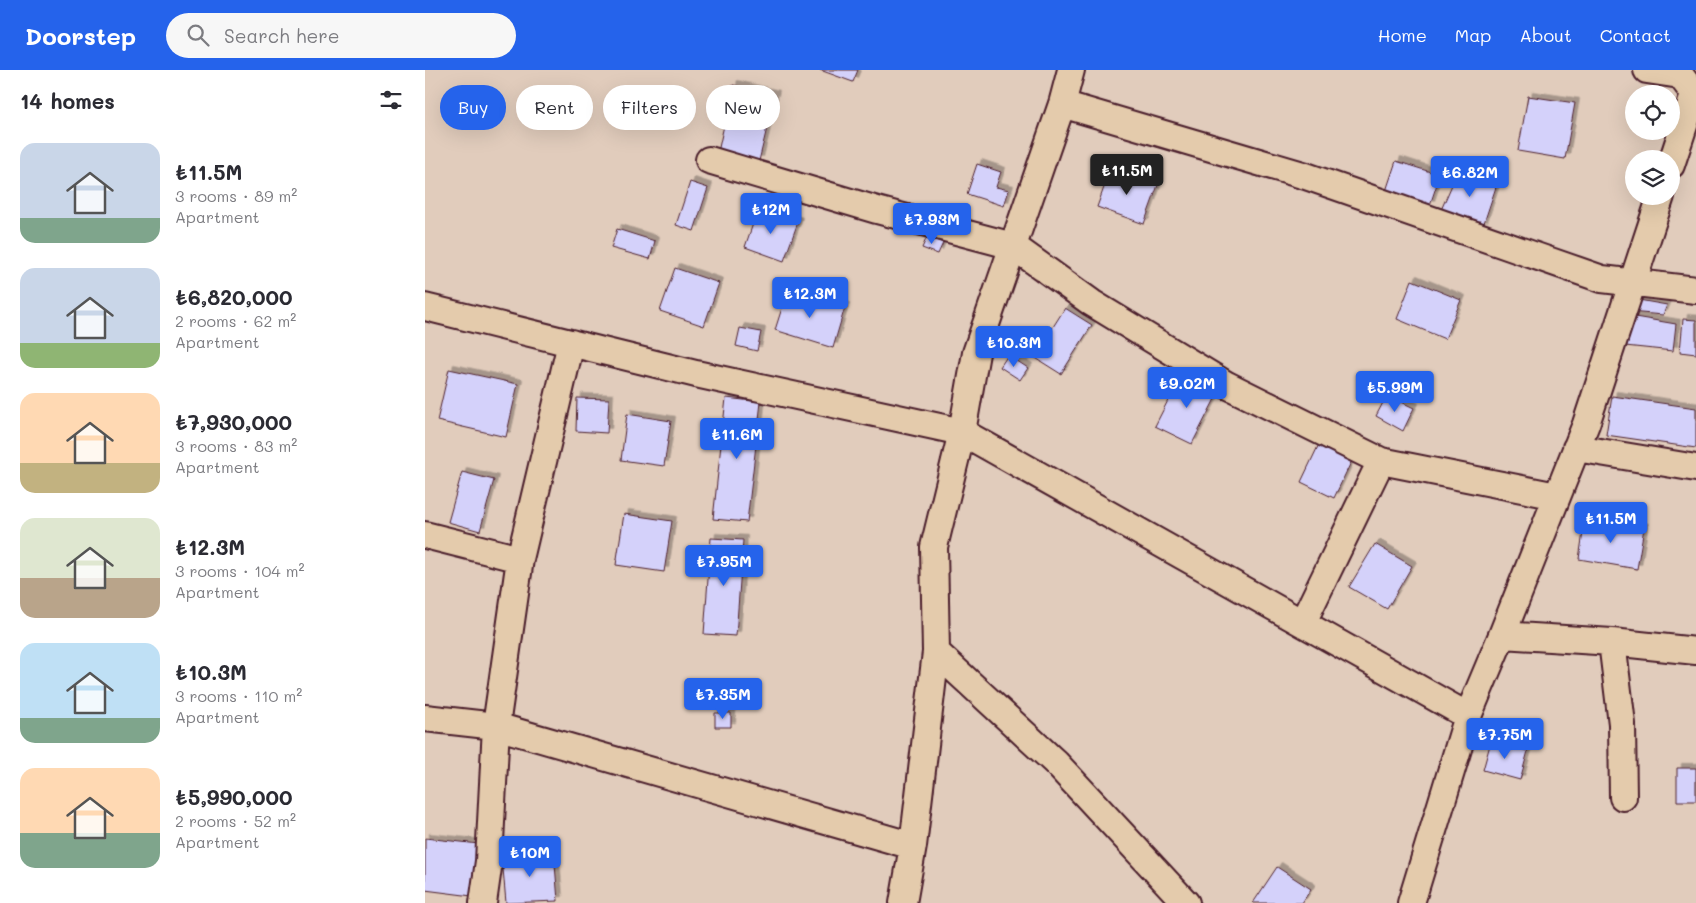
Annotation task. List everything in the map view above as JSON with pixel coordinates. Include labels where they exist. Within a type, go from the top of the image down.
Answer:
[{"type":"street","points":[[903,903],[913,846],[936,652],[934,547],[962,432],[976,353],[1062,104],[1071,70]]},
{"type":"street","points":[[1647,70],[1680,75],[1695,95],[1676,150]]},
{"type":"street","points":[[1062,104],[1306,176],[1602,280],[1696,290]]},
{"type":"street","points":[[709,160],[877,210],[1013,246],[1092,303],[1227,385],[1381,461],[1557,496]]},
{"type":"street","points":[[1411,903],[1469,716],[1503,636],[1577,448],[1658,205]]},
{"type":"street","points":[[425,308],[696,374],[962,432],[1469,716]]},
{"type":"street","points":[[483,903],[489,861],[496,726],[520,559],[571,344]]},
{"type":"street","points":[[1577,448],[1696,468]]},
{"type":"street","points":[[1303,622],[1381,461]]},
{"type":"street","points":[[425,536],[520,559]]},
{"type":"street","points":[[1503,636],[1611,642],[1696,651]]},
{"type":"street","points":[[1611,642],[1622,724],[1623,797]]},
{"type":"street","points":[[936,652],[1056,763],[1186,903]]},
{"type":"street","points":[[425,718],[496,726],[913,846]]},
{"type":"building","points":[[820,70],[858,70],[853,82]]},
{"type":"building","points":[[1528,96],[1575,103],[1565,159],[1518,151]]},
{"type":"building","points":[[723,130],[767,130],[759,161],[718,152]]},
{"type":"building","points":[[1396,161],[1440,175],[1430,205],[1386,191]]},
{"type":"building","points":[[977,164],[1001,172],[996,187],[1009,190],[1004,206],[967,194]]},
{"type":"building","points":[[1111,168],[1158,185],[1144,224],[1097,207]]},
{"type":"building","points":[[1458,171],[1497,184],[1483,226],[1441,210]]},
{"type":"building","points":[[690,182],[708,188],[694,231],[676,225]]},
{"type":"building","points":[[758,209],[798,222],[784,261],[745,247]]},
{"type":"building","points":[[617,229],[655,241],[650,259],[611,248]]},
{"type":"building","points":[[927,237],[943,243],[938,254],[922,248]]},
{"type":"building","points":[[675,268],[719,283],[704,326],[660,311]]},
{"type":"building","points":[[1412,280],[1461,300],[1445,339],[1397,319]]},
{"type":"building","points":[[788,289],[845,307],[833,348],[775,330]]},
{"type":"building","points":[[1633,299],[1667,305],[1663,315],[1630,312]]},
{"type":"building","points":[[1065,308],[1092,325],[1061,374],[1034,357]]},
{"type":"building","points":[[1629,316],[1676,324],[1673,351],[1625,346]]},
{"type":"building","points":[[1683,319],[1696,320],[1696,354],[1680,352]]},
{"type":"building","points":[[740,328],[761,332],[757,351],[736,346]]},
{"type":"building","points":[[1008,355],[1028,368],[1020,380],[1000,367]]},
{"type":"building","points":[[449,369],[518,384],[506,437],[437,421]]},
{"type":"building","points":[[1181,375],[1218,393],[1192,444],[1155,426]]},
{"type":"building","points":[[1387,395],[1414,408],[1403,431],[1376,416]]},
{"type":"building","points":[[1612,396],[1696,408],[1696,448],[1606,435]]},
{"type":"building","points":[[577,398],[609,399],[607,433],[576,431]]},
{"type":"building","points":[[726,398],[761,402],[747,522],[713,519]]},
{"type":"building","points":[[627,414],[671,421],[664,466],[621,460]]},
{"type":"building","points":[[1321,440],[1354,456],[1334,498],[1301,482]]},
{"type":"building","points":[[462,472],[494,480],[480,531],[448,522]]},
{"type":"building","points":[[624,514],[672,521],[664,572],[616,565]]},
{"type":"building","points":[[1585,519],[1644,528],[1637,569],[1579,559]]},
{"type":"building","points":[[711,538],[743,540],[736,636],[704,634]]},
{"type":"building","points":[[1375,544],[1412,566],[1387,609],[1349,587]]},
{"type":"building","points":[[715,713],[731,713],[731,727],[715,727]]},
{"type":"building","points":[[1491,741],[1528,751],[1520,780],[1483,770]]},
{"type":"building","points":[[1677,768],[1696,768],[1696,801],[1677,801]]},
{"type":"building","points":[[425,838],[479,844],[472,896],[425,890]]},
{"type":"building","points":[[554,852],[558,901],[506,903],[502,857]]},
{"type":"building","points":[[1277,867],[1311,889],[1302,903],[1253,903]]}]
